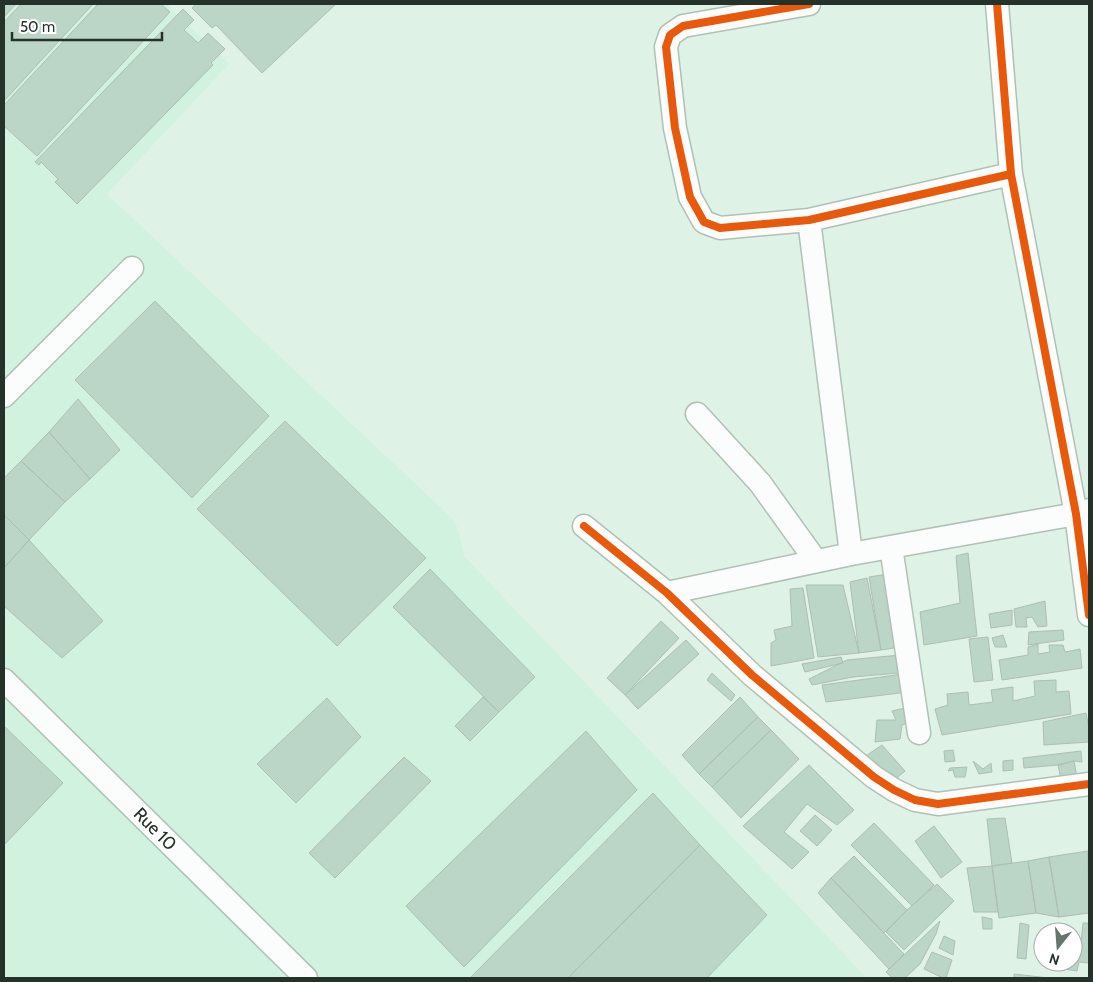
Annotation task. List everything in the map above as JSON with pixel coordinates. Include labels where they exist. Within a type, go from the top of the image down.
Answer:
[{"type":"street","points":[[809,4],[683,26],[670,35],[666,47],[675,128],[690,197],[704,222],[720,228],[809,220],[1012,174]]},
{"type":"street","points":[[997,4],[1012,174],[1082,512],[1089,615]]},
{"type":"street","points":[[809,220],[851,554]]},
{"type":"street","points":[[4,396],[132,268]]},
{"type":"street","points":[[696,414],[760,483],[816,561]]},
{"type":"street","points":[[667,593],[851,554],[1082,512]]},
{"type":"street","points":[[584,526],[667,593],[752,675],[874,777],[894,790],[915,800],[938,804],[1089,784]]},
{"type":"street","points":[[891,547],[920,733]]},
{"type":"street","name":"Rue 10","points":[[4,680],[306,978]]},
{"type":"shaded area","points":[[4,4],[166,4],[229,64],[107,194],[455,521],[464,556],[867,978],[4,978]]},
{"type":"building","points":[[4,4],[16,4],[4,17]]},
{"type":"building","points":[[21,4],[93,4],[4,101],[4,22]]},
{"type":"building","points":[[98,4],[161,4],[170,12],[37,156],[4,126],[4,105]]},
{"type":"building","points":[[196,4],[336,4],[262,73],[216,25],[212,28],[192,8]]},
{"type":"building","points":[[183,9],[194,20],[184,30],[198,43],[208,33],[225,49],[211,63],[213,65],[77,204],[55,182],[58,179],[41,162],[39,165],[35,162]]},
{"type":"building","points":[[155,301],[269,416],[192,498],[75,380]]},
{"type":"building","points":[[78,399],[120,450],[90,479],[49,432]]},
{"type":"building","points":[[285,421],[426,558],[337,646],[197,509]]},
{"type":"building","points":[[49,432],[90,479],[65,502],[21,461]]},
{"type":"building","points":[[21,461],[65,502],[29,540],[4,515],[4,478]]},
{"type":"building","points":[[4,515],[29,540],[4,568]]},
{"type":"building","points":[[29,540],[103,621],[62,658],[4,606],[4,568]]},
{"type":"building","points":[[968,553],[977,636],[924,645],[920,612],[960,603],[956,556]]},
{"type":"building","points":[[430,569],[535,677],[499,712],[393,607]]},
{"type":"building","points":[[888,574],[900,647],[881,650],[869,577]]},
{"type":"building","points":[[867,578],[881,650],[859,653],[850,582]]},
{"type":"building","points":[[806,585],[843,585],[859,653],[818,657]]},
{"type":"building","points":[[803,588],[814,658],[771,666],[771,643],[776,640],[774,630],[792,626],[790,589]]},
{"type":"building","points":[[1045,601],[1047,626],[1038,627],[1032,617],[1026,618],[1027,627],[1016,627],[1014,609]]},
{"type":"building","points":[[1012,610],[1012,625],[991,628],[989,614]]},
{"type":"building","points":[[661,621],[679,638],[625,695],[607,678]]},
{"type":"building","points":[[1063,630],[1064,640],[1028,645],[1029,632]]},
{"type":"building","points":[[1003,635],[1007,647],[995,647],[992,638]]},
{"type":"building","points":[[988,637],[993,680],[974,682],[969,639]]},
{"type":"building","points":[[686,640],[699,654],[638,709],[625,695]]},
{"type":"building","points":[[1038,644],[1038,654],[1050,652],[1049,645],[1063,645],[1065,652],[1080,649],[1082,668],[1002,680],[999,660],[1028,655],[1028,647]]},
{"type":"building","points":[[900,655],[899,673],[853,677],[812,685],[809,679],[847,660]]},
{"type":"building","points":[[841,657],[843,663],[805,672],[802,664]]},
{"type":"building","points":[[712,673],[735,695],[731,701],[707,680]]},
{"type":"building","points":[[903,674],[908,692],[826,702],[822,685]]},
{"type":"building","points":[[1056,680],[1056,692],[1069,691],[1071,714],[942,735],[935,709],[948,705],[947,694],[968,692],[969,705],[993,702],[991,690],[1013,687],[1013,701],[1035,696],[1034,681]]},
{"type":"building","points":[[483,697],[499,712],[470,741],[455,726]]},
{"type":"building","points":[[740,697],[758,717],[699,774],[682,755]]},
{"type":"building","points":[[327,698],[361,737],[296,803],[257,764]]},
{"type":"building","points":[[914,706],[917,720],[902,725],[900,739],[875,742],[877,720],[896,720],[892,711]]},
{"type":"building","points":[[1086,713],[1089,742],[1044,745],[1043,722]]},
{"type":"building","points":[[758,717],[771,730],[712,787],[699,774]]},
{"type":"building","points":[[4,726],[63,783],[4,845]]},
{"type":"building","points":[[771,730],[799,759],[741,818],[712,787]]},
{"type":"building","points":[[586,731],[637,790],[464,967],[406,906]]},
{"type":"building","points":[[882,745],[905,771],[884,789],[857,762]]},
{"type":"building","points":[[953,750],[955,761],[945,762],[944,751]]},
{"type":"building","points":[[1081,751],[1082,762],[1074,761],[1058,765],[1024,768],[1023,758]]},
{"type":"building","points":[[404,757],[431,781],[335,878],[309,853]]},
{"type":"building","points":[[1013,760],[1013,770],[1003,771],[1003,761]]},
{"type":"building","points":[[973,761],[983,769],[991,763],[992,772],[979,774]]},
{"type":"building","points":[[1074,761],[1077,777],[1061,780],[1058,765]]},
{"type":"building","points":[[809,765],[854,810],[837,825],[807,804],[784,832],[809,852],[792,869],[743,826]]},
{"type":"building","points":[[967,767],[965,777],[955,777],[953,770],[948,771],[950,768]]},
{"type":"building","points":[[653,793],[700,845],[568,978],[470,978]]},
{"type":"building","points":[[815,815],[832,830],[817,846],[800,831]]},
{"type":"building","points":[[1005,818],[1012,863],[992,866],[987,819]]},
{"type":"building","points":[[874,823],[934,885],[912,906],[851,845]]},
{"type":"building","points":[[934,826],[962,862],[941,878],[915,841]]},
{"type":"building","points":[[700,845],[767,915],[707,978],[568,978]]},
{"type":"building","points":[[1088,851],[1089,913],[1059,917],[1049,857]]},
{"type":"building","points":[[854,856],[907,910],[884,933],[831,878]]},
{"type":"building","points":[[1049,857],[1059,917],[1036,913],[1028,861]]},
{"type":"building","points":[[1028,861],[1036,913],[999,918],[992,866]]},
{"type":"building","points":[[992,866],[998,912],[974,912],[967,868]]},
{"type":"building","points":[[831,878],[904,954],[889,969],[818,893]]},
{"type":"building","points":[[937,884],[954,901],[904,950],[886,932],[907,910]]},
{"type":"building","points":[[982,917],[992,919],[992,929],[983,929]]},
{"type":"building","points":[[940,921],[936,934],[920,964],[905,978],[892,978],[886,972]]},
{"type":"building","points":[[1020,923],[1029,925],[1026,959],[1017,958]]},
{"type":"building","points":[[1083,923],[1089,923],[1089,963],[1083,962]]},
{"type":"building","points":[[944,936],[955,941],[953,955],[939,948]]},
{"type":"building","points":[[932,952],[952,960],[946,978],[924,969]]},
{"type":"building","points":[[1014,974],[1049,978],[1014,978]]},
{"type":"cycle path","points":[[809,4],[683,26],[670,35],[666,47],[675,128],[690,197],[704,222],[720,228],[809,220],[1011,174]]},
{"type":"cycle path","points":[[997,4],[1011,174],[1076,514],[1089,615]]},
{"type":"cycle path","points":[[584,526],[667,593],[752,675],[874,777],[894,790],[915,800],[938,804],[1089,784]]}]
